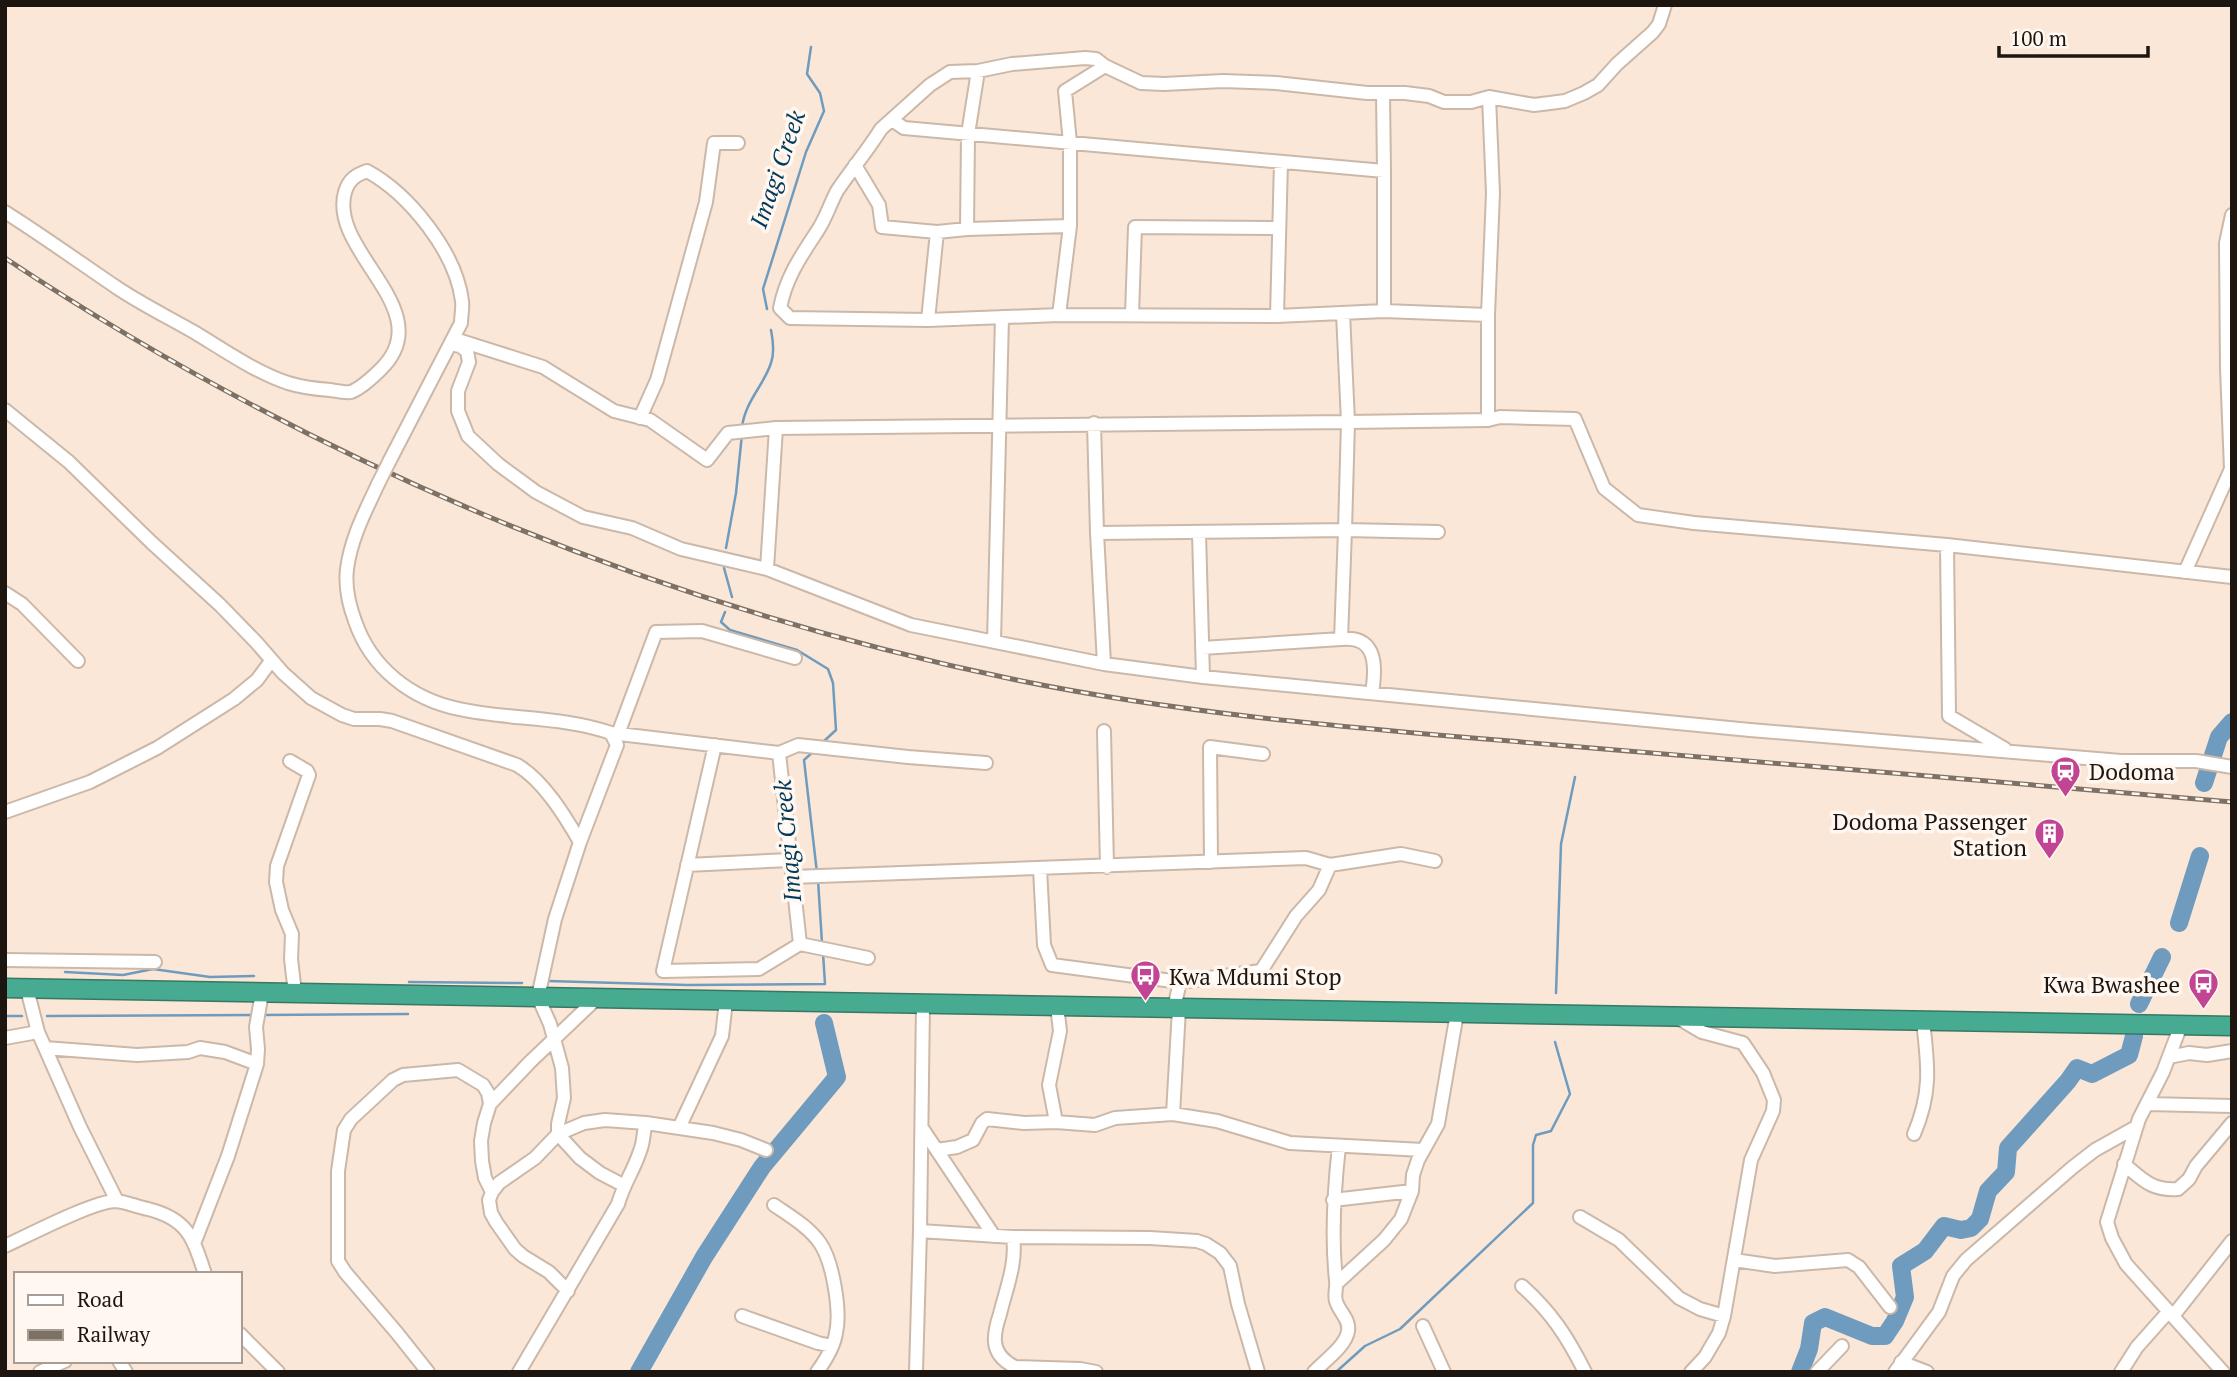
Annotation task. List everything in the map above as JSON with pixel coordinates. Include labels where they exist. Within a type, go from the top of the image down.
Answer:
[{"type":"highway","points":[[5,988],[2232,1026]]},
{"type":"street","points":[[1488,315],[1384,311],[1277,316],[1059,315],[928,320],[790,318],[780,308],[783,293],[797,260],[819,230],[836,192],[855,165],[874,143],[879,132],[950,72],[1085,58],[1096,59],[1140,83],[1276,83],[1332,90],[1417,95],[1444,102],[1471,102],[1489,97],[1534,105],[1565,101],[1598,85],[1653,32],[1659,24],[1665,5]]},
{"type":"street","points":[[1059,315],[1070,226],[1070,143],[1065,91],[1105,66]]},
{"type":"street","points":[[967,229],[968,134],[978,71]]},
{"type":"street","points":[[1383,93],[1384,311]]},
{"type":"street","points":[[1488,420],[1488,315],[1493,193],[1489,97]]},
{"type":"street","points":[[892,120],[904,128],[1384,172]]},
{"type":"street","points":[[640,418],[657,380],[706,202],[714,143],[738,143]]},
{"type":"street","points":[[1277,316],[1280,162]]},
{"type":"street","points":[[855,165],[879,205],[881,227],[937,232],[1070,226]]},
{"type":"street","points":[[5,212],[118,289],[247,363],[288,383],[350,392],[385,366],[397,341],[397,318],[387,291],[346,226],[342,202],[347,185],[356,175],[367,171],[385,181],[410,205],[445,252],[463,303],[461,323],[378,484],[354,536],[346,572],[351,610],[367,649],[380,665],[405,687],[435,703],[461,710],[589,726],[615,734],[779,753],[798,745],[986,763]]},
{"type":"street","points":[[2185,572],[2231,469],[2226,243],[2232,215]]},
{"type":"street","points":[[1132,315],[1135,227],[1279,228]]},
{"type":"street","points":[[928,320],[937,232]]},
{"type":"street","points":[[1341,639],[1348,422],[1343,313]]},
{"type":"street","points":[[994,642],[1002,317]]},
{"type":"street","points":[[452,341],[543,367],[614,411],[650,420],[707,460],[728,433],[776,428],[1488,420],[1500,417],[1575,419],[1604,488],[1638,516],[1947,545],[2232,577]]},
{"type":"street","points":[[452,341],[467,351],[469,362],[458,391],[458,411],[468,436],[498,464],[536,492],[583,517],[632,528],[681,550],[767,569],[911,625],[1104,664],[1203,677],[1750,730],[2121,761],[2196,761],[2232,767]]},
{"type":"street","points":[[7,415],[69,462],[150,542],[220,605],[311,698],[354,719],[392,721],[522,768],[564,814],[580,842]]},
{"type":"street","points":[[1094,423],[1104,664]]},
{"type":"street","points":[[767,569],[776,428]]},
{"type":"street","points":[[1097,533],[1345,530],[1438,532]]},
{"type":"street","points":[[1199,533],[1203,677]]},
{"type":"street","points":[[1947,545],[1949,716],[2008,751]]},
{"type":"street","points":[[5,593],[22,604],[78,661]]},
{"type":"street","points":[[623,1185],[580,1158],[558,1134],[564,1084],[550,1024],[538,998],[552,929],[580,842],[617,745],[615,734],[656,632],[702,631],[795,659]]},
{"type":"street","points":[[1202,648],[1341,639],[1359,641],[1370,649],[1376,667],[1372,693]]},
{"type":"street","points":[[5,812],[90,782],[157,748],[234,699],[257,680],[271,660]]},
{"type":"street","points":[[1104,731],[1107,867]]},
{"type":"street","points":[[715,745],[663,971],[759,969],[800,944],[868,957]]},
{"type":"street","points":[[1211,862],[1210,747],[1263,754]]},
{"type":"street","points":[[779,753],[800,944]]},
{"type":"street","points":[[290,761],[309,775],[277,866],[276,882],[280,903],[292,934],[291,960],[295,993]]},
{"type":"street","points":[[792,877],[1306,858],[1330,865],[1401,854],[1435,861]]},
{"type":"street","points":[[687,865],[790,860]]},
{"type":"street","points":[[1040,869],[1044,945],[1052,965],[1180,982],[1261,971],[1296,916],[1319,890],[1330,865]]},
{"type":"street","points":[[5,960],[155,962]]},
{"type":"street","points":[[1173,1114],[1180,982]]},
{"type":"street","points":[[27,989],[38,1032],[80,1127],[117,1201]]},
{"type":"street","points":[[195,1241],[228,1156],[257,1064],[256,1027],[262,993]]},
{"type":"street","points":[[492,1192],[485,1178],[481,1141],[490,1104],[596,999]]},
{"type":"street","points":[[679,1128],[722,1036],[726,1001]]},
{"type":"street","points":[[916,1372],[923,1004]]},
{"type":"street","points":[[1056,1122],[1049,1078],[1060,1031],[1057,1006]]},
{"type":"street","points":[[1337,1283],[1401,1219],[1412,1191],[1413,1175],[1438,1124],[1457,1013]]},
{"type":"street","points":[[1675,1016],[1702,1032],[1744,1043],[1763,1073],[1774,1100],[1773,1111],[1751,1160],[1724,1315],[1713,1345],[1691,1372]]},
{"type":"street","points":[[1914,1134],[1926,1097],[1928,1071],[1923,1021]]},
{"type":"street","points":[[2180,1026],[2137,1127],[2107,1223],[2126,1264],[2223,1372]]},
{"type":"street","points":[[5,1038],[38,1032]]},
{"type":"street","points":[[45,1048],[137,1055],[187,1052],[200,1048],[225,1052],[257,1064]]},
{"type":"street","points":[[2169,1057],[2232,1051]]},
{"type":"street","points":[[428,1372],[338,1261],[338,1171],[342,1135],[351,1119],[393,1080],[403,1075],[458,1070],[483,1085],[490,1104]]},
{"type":"street","points":[[2147,1104],[2232,1106]]},
{"type":"street","points":[[937,1150],[957,1147],[973,1140],[987,1119],[1024,1124],[1056,1122],[1095,1125],[1115,1118],[1173,1114],[1217,1121],[1290,1143],[1423,1150]]},
{"type":"street","points":[[568,1291],[549,1272],[515,1249],[491,1213],[489,1200],[499,1183],[548,1147],[558,1134],[584,1123],[605,1120],[646,1123],[741,1140],[766,1150]]},
{"type":"street","points":[[519,1372],[618,1204],[623,1185],[642,1149],[646,1123]]},
{"type":"street","points":[[2124,1164],[2149,1184],[2160,1189],[2178,1189],[2189,1179],[2196,1166],[2232,1123]]},
{"type":"street","points":[[1927,1372],[1898,1367],[1939,1312],[1947,1287],[1958,1268],[2079,1162],[2137,1127]]},
{"type":"street","points":[[922,1128],[994,1236]]},
{"type":"street","points":[[1314,1372],[1347,1336],[1348,1323],[1336,1301],[1334,1264],[1333,1200],[1339,1146]]},
{"type":"street","points":[[1333,1200],[1412,1191]]},
{"type":"street","points":[[5,1246],[92,1207],[117,1201],[173,1218],[195,1241],[204,1272]]},
{"type":"street","points":[[774,1205],[815,1237],[825,1252],[832,1274],[837,1332],[817,1372]]},
{"type":"street","points":[[1580,1217],[1619,1240],[1679,1298],[1700,1309],[1724,1315]]},
{"type":"street","points":[[920,1231],[1013,1237],[1150,1238],[1197,1241],[1213,1247],[1230,1266],[1258,1372]]},
{"type":"street","points":[[1013,1237],[1014,1259],[996,1329],[995,1343],[999,1355],[1014,1367],[1096,1372]]},
{"type":"street","points":[[2121,1372],[2137,1347],[2171,1314],[2232,1241]]},
{"type":"street","points":[[1734,1260],[1775,1266],[1849,1260],[1858,1267],[1890,1307]]},
{"type":"street","points":[[1521,1286],[1550,1312],[1568,1338],[1585,1372]]},
{"type":"street","points":[[741,1316],[832,1346]]},
{"type":"street","points":[[1423,1326],[1444,1372]]},
{"type":"street","points":[[242,1336],[278,1372]]},
{"type":"street","points":[[1817,1372],[1842,1346]]},
{"type":"street","points":[[40,1372],[60,1363]]},
{"type":"waterway","name":"Imagi Creek","points":[[767,309],[763,289],[806,152],[824,111],[820,93],[807,74],[811,47]]},
{"type":"waterway","name":"Imagi Creek","points":[[742,428],[746,410],[771,363],[771,330]]},
{"type":"waterway","name":"Imagi Creek","points":[[726,548],[736,493],[742,434]]},
{"type":"waterway","name":"Imagi Creek","points":[[724,568],[732,597]]},
{"type":"waterway","name":"Imagi Creek","points":[[725,612],[721,622],[730,630],[797,650],[828,669],[833,683],[836,730],[823,742]]},
{"type":"waterway","points":[[2204,783],[2219,737],[2232,722]]},
{"type":"waterway","name":"Imagi Creek","points":[[814,751],[804,760],[817,873]]},
{"type":"waterway","points":[[1556,993],[1561,844],[1575,777]]},
{"type":"waterway","points":[[2179,923],[2200,856]]},
{"type":"waterway","name":"Imagi Creek","points":[[818,880],[822,943]]},
{"type":"waterway","points":[[548,981],[688,985],[825,984],[823,953]]},
{"type":"waterway","points":[[2139,1004],[2162,957]]},
{"type":"waterway","points":[[65,972],[123,975],[153,969],[210,977],[254,976]]},
{"type":"waterway","points":[[409,982],[522,983]]},
{"type":"waterway","points":[[261,1015],[408,1014]]},
{"type":"waterway","points":[[47,1016],[254,1015]]},
{"type":"waterway","points":[[5,1016],[22,1016]]},
{"type":"waterway","name":"Imagi Creek","points":[[639,1372],[704,1257],[762,1167],[837,1077],[824,1023]]},
{"type":"waterway","points":[[1800,1372],[1809,1349],[1813,1323],[1825,1317],[1872,1336],[1885,1336],[1905,1297],[1901,1266],[1925,1251],[1944,1226],[1961,1230],[1971,1228],[1980,1219],[1988,1191],[2006,1172],[2008,1148],[2077,1068],[2092,1074],[2129,1055],[2134,1036]]},
{"type":"waterway","points":[[1336,1372],[1365,1346],[1400,1329],[1533,1203],[1533,1145],[1536,1135],[1551,1131],[1570,1094],[1555,1042]]},
{"type":"railway","points":[[5,258],[121,331],[241,399],[363,461],[488,516],[616,566],[746,610],[878,648],[1081,692],[1289,721],[2232,802]]},
{"type":"place","name":"Dodoma","points":[[2066,798]]},
{"type":"place","name":"Dodoma Passenger Station","points":[[2050,861]]},
{"type":"place","name":"Kwa Mdumi Stop","points":[[1146,1003]]},
{"type":"place","name":"Kwa Bwashee","points":[[2203,1011]]}]
